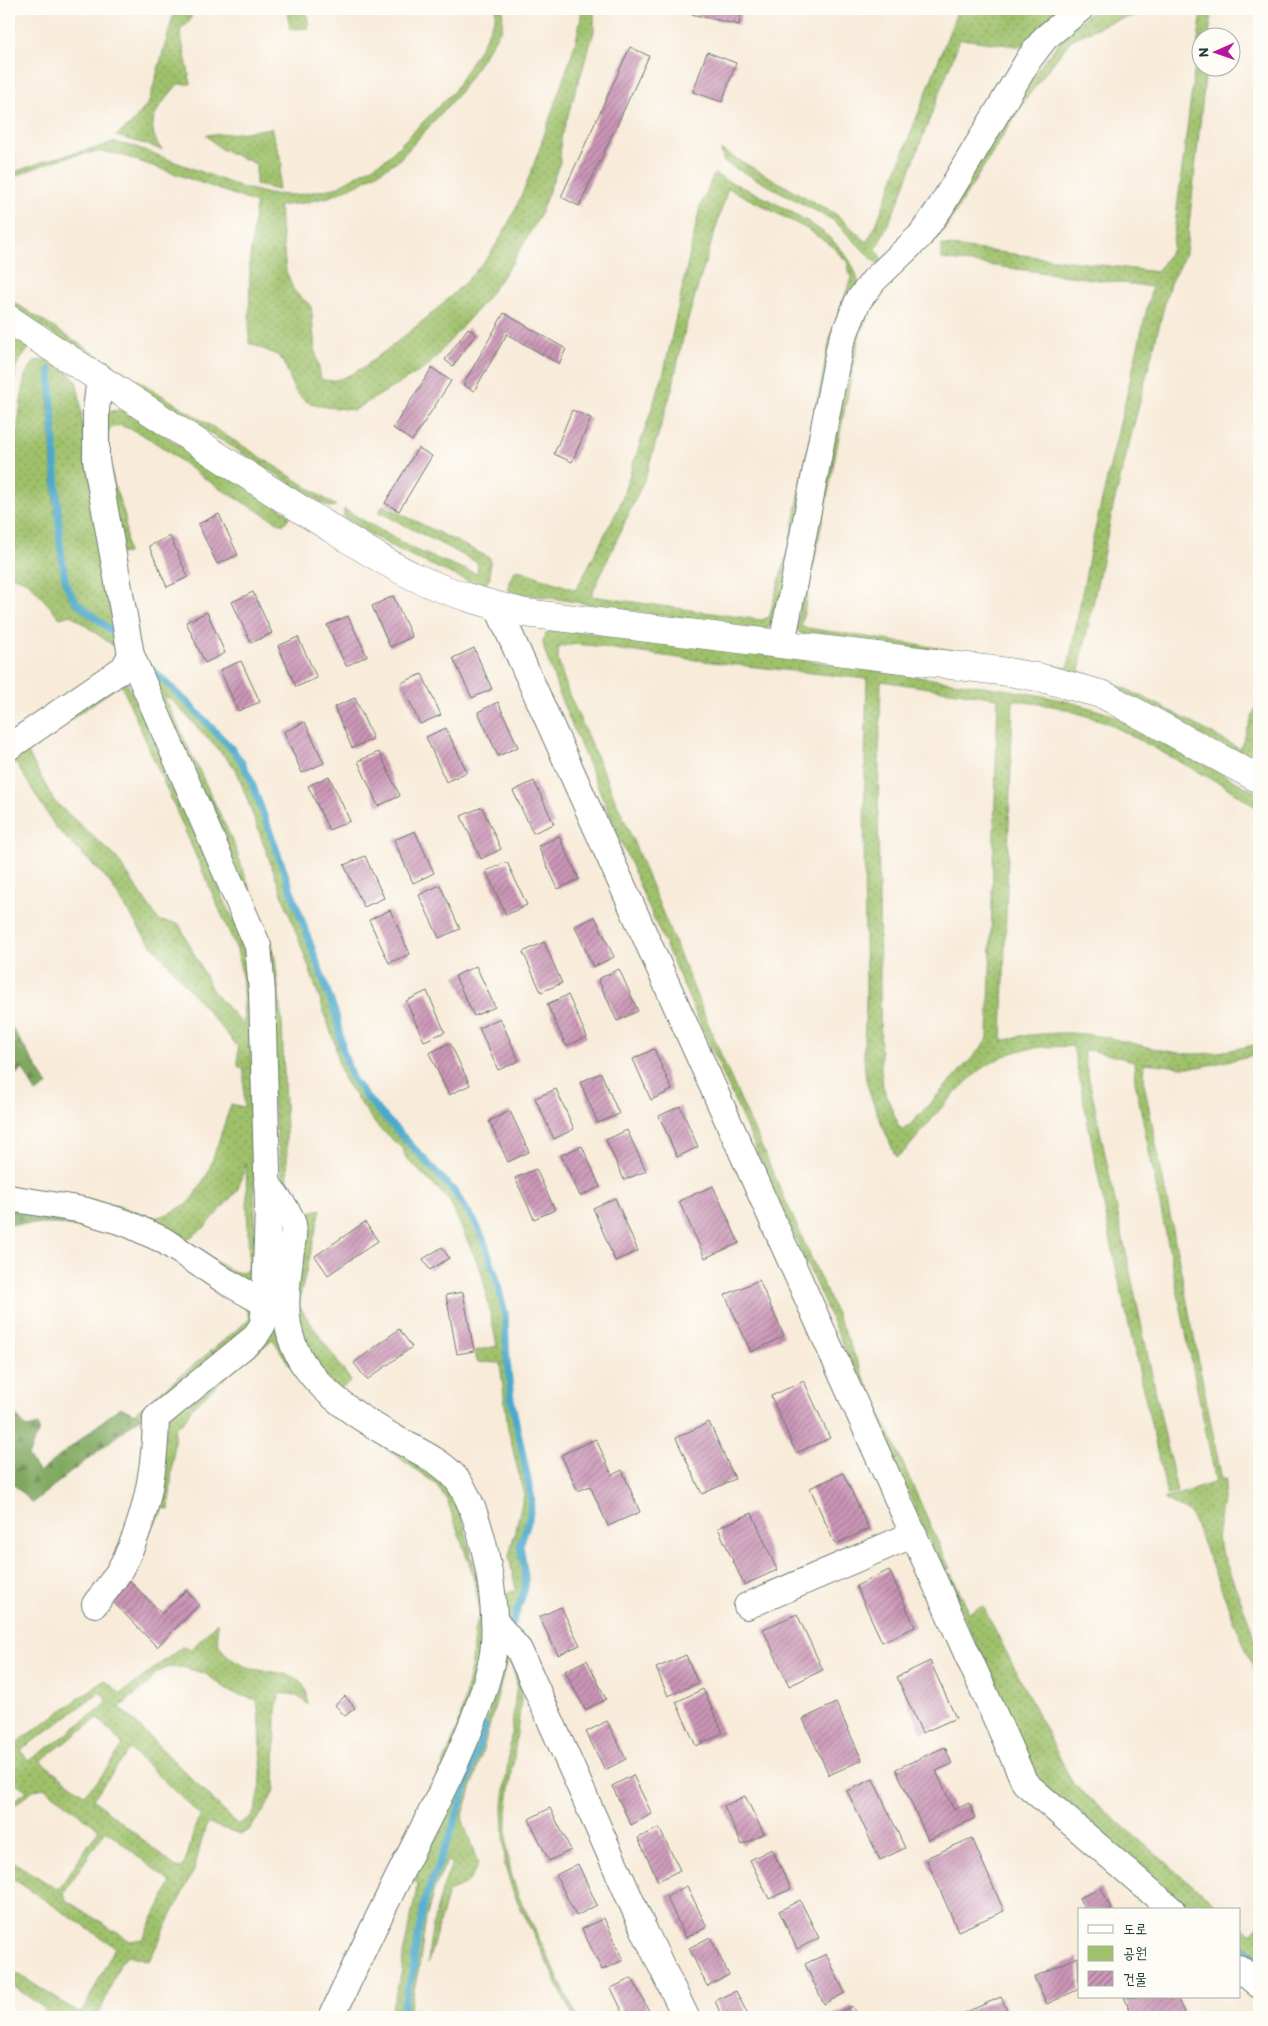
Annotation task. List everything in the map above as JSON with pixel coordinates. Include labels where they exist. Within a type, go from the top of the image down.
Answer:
[{"type":"street","points":[[782,644],[840,345],[858,300],[874,280],[920,236],[940,208],[1029,59],[1045,38],[1080,9]]},
{"type":"street","points":[[9,319],[250,477],[384,561],[418,578],[497,606],[566,618],[1008,672],[1074,686],[1104,696],[1259,779]]},
{"type":"street","points":[[95,1604],[118,1573],[135,1536],[149,1498],[156,1453],[156,1418],[255,1337],[262,1324],[265,1303],[267,1183],[262,992],[258,946],[131,655],[96,460],[96,410],[100,377]]},
{"type":"street","points":[[497,606],[1026,1783],[1170,1908]]},
{"type":"street","points":[[9,748],[124,668],[131,655]]},
{"type":"street","points":[[267,1183],[284,1206],[294,1226],[289,1260],[286,1318],[291,1342],[307,1369],[333,1397],[369,1424],[448,1469],[459,1482],[473,1512],[484,1547],[494,1620],[495,1636],[492,1658],[463,1745],[358,1958],[332,2017]]},
{"type":"street","points":[[9,1198],[82,1210],[126,1223],[163,1240],[228,1282],[265,1303]]},
{"type":"street","points":[[747,1606],[914,1534]]},
{"type":"street","points":[[494,1620],[520,1650],[643,1928],[686,2017]]},
{"type":"street","points":[[1240,1969],[1259,1985]]},
{"type":"green space","points":[[175,9],[194,9],[189,22],[180,31],[191,84],[178,84],[159,107],[155,115],[153,131],[162,150],[116,136],[133,122],[149,102]]},
{"type":"green space","points":[[287,9],[306,9],[309,28],[290,29]]},
{"type":"green space","points":[[496,9],[503,9],[502,28],[460,92],[399,160],[359,184],[329,197],[279,206],[286,271],[294,291],[311,306],[315,350],[321,379],[337,380],[354,373],[396,343],[463,285],[488,257],[521,198],[529,178],[572,53],[582,9],[594,9],[594,32],[561,138],[560,162],[539,217],[513,262],[483,303],[427,367],[354,410],[314,405],[304,400],[294,390],[284,362],[277,355],[249,343],[250,258],[256,203],[128,157],[106,152],[88,153],[65,158],[42,165],[9,179],[9,174],[48,160],[112,142],[136,147],[241,187],[269,194],[296,195],[335,188],[386,159],[454,91],[484,41],[495,18]]},
{"type":"green space","points":[[958,9],[1065,9],[1033,48],[960,39],[897,205],[876,249],[883,261],[877,264],[833,220],[724,162],[721,150],[837,215],[867,242],[876,225]]},
{"type":"green space","points":[[1096,9],[1163,9],[1110,22],[1071,40],[1027,97],[943,232],[941,224],[987,145],[1024,88],[1064,36]]},
{"type":"green space","points":[[1202,9],[1212,9],[1210,28],[1200,28]]},
{"type":"green space","points":[[1193,78],[1205,78],[1186,253],[1170,283],[1114,503],[1079,671],[1141,696],[1240,749],[1259,699],[1259,767],[1136,699],[799,632],[796,627],[829,450],[860,315],[876,299],[860,332],[801,627],[1068,668],[1091,547],[1152,287],[942,259],[942,245],[1157,272],[1172,249]]},
{"type":"green space","points":[[271,128],[282,163],[278,190],[256,185],[256,164],[221,149],[206,135],[238,133]]},
{"type":"green space","points":[[714,174],[793,212],[823,232],[836,244],[847,257],[855,272],[859,288],[777,621],[767,629],[747,628],[510,592],[508,586],[516,569],[576,590],[619,507],[664,372],[700,207]],"holes":[[[728,188],[807,229],[832,246],[847,262],[851,278],[830,338],[789,547],[769,617],[761,620],[591,596],[645,478],[672,389],[685,329]]]},
{"type":"green space","points":[[9,299],[336,506],[329,507],[100,365],[9,305]]},
{"type":"green space","points":[[9,333],[29,348],[16,366],[9,430],[9,374],[11,361],[9,359]]},
{"type":"green space","points":[[46,360],[70,374],[76,381],[84,440],[122,658],[115,659],[115,647],[71,615],[60,618],[29,583],[9,574],[9,486],[25,375],[35,361]],"holes":[[[52,367],[60,515],[66,577],[74,595],[90,612],[115,630],[116,637],[74,605],[62,580],[53,492],[47,369]]]},
{"type":"green space","points":[[120,410],[127,412],[291,515],[283,525],[215,485],[140,433],[119,425],[110,429],[107,438],[107,451],[114,485],[125,516],[127,553],[118,554],[103,485],[99,448],[103,417],[112,411]]},
{"type":"green space","points":[[383,505],[490,558],[490,578],[486,584],[475,584],[407,554],[375,537],[344,517],[344,509],[415,550],[477,574],[478,563],[379,512]]},
{"type":"green space","points":[[556,629],[744,652],[1001,689],[1070,702],[1114,716],[1259,794],[1259,809],[1223,785],[1106,722],[1058,707],[1013,700],[1002,1039],[1045,1034],[1084,1034],[1111,1038],[1165,1051],[1189,1054],[1220,1052],[1259,1044],[1259,1054],[1200,1067],[1145,1063],[1144,1083],[1222,1480],[1226,1479],[1217,1539],[1259,1648],[1259,1682],[1191,1514],[1164,1499],[1216,1482],[1135,1081],[1134,1061],[1089,1050],[1083,1051],[1177,1492],[1167,1495],[1118,1277],[1073,1046],[1027,1049],[1012,1053],[982,1069],[954,1095],[906,1150],[896,1157],[871,1097],[866,1079],[864,1055],[866,996],[864,831],[867,679],[713,662],[589,645],[572,645],[558,648],[558,660],[568,692],[627,826],[726,1067],[950,1569],[943,1571],[646,901],[561,699],[544,649],[543,641],[546,633]],"holes":[[[881,681],[998,698],[988,1038],[909,1126],[903,1129],[899,1127],[883,1086],[881,1071],[878,804]]]},
{"type":"green space","points":[[136,656],[186,704],[240,762],[267,829],[334,1015],[340,1036],[341,1051],[351,1079],[365,1098],[452,1191],[482,1238],[495,1277],[504,1315],[505,1360],[510,1398],[530,1499],[527,1519],[518,1545],[524,1588],[508,1631],[496,1597],[516,1590],[509,1556],[524,1495],[508,1429],[500,1363],[477,1362],[475,1351],[497,1346],[482,1273],[449,1200],[406,1158],[403,1149],[376,1125],[344,1080],[335,1044],[308,965],[236,769],[171,699],[164,696],[233,842],[275,958],[282,1023],[288,1185],[299,1215],[321,1209],[298,1305],[351,1381],[338,1392],[302,1343],[270,1078],[270,981]]},
{"type":"green space","points":[[123,674],[237,928],[245,955],[249,980],[257,1295],[61,1195],[118,1206],[155,1218],[170,1213],[190,1202],[208,1173],[231,1104],[244,1107],[244,1070],[238,1066],[238,1047],[142,933],[108,880],[56,828],[16,763],[9,769],[9,753]],"holes":[[[121,684],[237,950],[243,981],[244,1026],[212,990],[179,924],[159,921],[116,857],[54,801],[27,751]],[[246,1163],[249,1267],[243,1273],[231,1271],[185,1241],[205,1227],[237,1191]]]},
{"type":"green space","points":[[9,1023],[48,1085],[36,1093],[23,1069],[9,1079]]},
{"type":"green space","points":[[275,1202],[281,1210],[286,1224],[282,1320],[283,1336],[290,1354],[315,1384],[358,1420],[425,1466],[446,1484],[462,1518],[490,1629],[489,1644],[470,1710],[435,1797],[327,2017],[321,2017],[384,1877],[392,1872],[430,1798],[459,1724],[472,1663],[474,1631],[480,1613],[472,1572],[447,1500],[436,1484],[366,1434],[297,1377],[273,1339],[191,1408],[185,1420],[175,1428],[169,1510],[164,1508],[148,1534],[144,1530],[157,1501],[163,1443],[169,1415],[257,1340],[269,1320],[273,1305],[275,1276]]},
{"type":"green space","points":[[9,1209],[110,1225],[104,1232],[56,1224],[9,1224]]},
{"type":"green space","points":[[174,1256],[262,1307],[259,1321],[141,1417],[134,1414],[250,1319],[246,1309]]},
{"type":"green space","points":[[9,1407],[27,1428],[38,1425],[39,1431],[28,1456],[39,1473],[120,1407],[141,1417],[32,1503],[9,1480]]},
{"type":"green space","points":[[951,1573],[969,1612],[983,1606],[1073,1784],[1220,1908],[1196,1908],[1179,1898],[1190,1908],[1179,1908],[1047,1790],[1033,1769],[945,1575]]},
{"type":"green space","points":[[217,1622],[219,1645],[232,1659],[244,1666],[292,1676],[300,1682],[306,1691],[308,1705],[295,1695],[279,1694],[276,1710],[275,1789],[265,1809],[249,1830],[241,1834],[209,1824],[205,1828],[194,1870],[149,1961],[127,1955],[120,1964],[98,2017],[42,2017],[45,2009],[9,1983],[9,1968],[79,2013],[83,2011],[115,1947],[9,1876],[9,1859],[55,1888],[60,1887],[99,1829],[45,1788],[33,1790],[9,1810],[9,1804],[27,1791],[9,1778],[9,1748],[105,1680],[121,1694],[182,1647],[192,1649]],"holes":[[[169,1667],[182,1667],[206,1674],[232,1693],[257,1700],[261,1742],[260,1790],[253,1814],[246,1821],[237,1824],[120,1707],[148,1684],[156,1673]],[[100,1692],[108,1702],[58,1741],[28,1761],[21,1750]],[[98,1718],[123,1745],[98,1781],[84,1794],[40,1761]],[[130,1749],[201,1816],[197,1822],[185,1862],[182,1868],[176,1867],[93,1799]],[[106,1830],[171,1883],[143,1939],[130,1941],[66,1900],[64,1892]]]},
{"type":"green space","points":[[505,1657],[511,1657],[521,1674],[521,1701],[507,1812],[507,1852],[511,1873],[518,1895],[577,2017],[573,2017],[513,1892],[505,1866],[503,1806],[517,1682],[512,1665],[507,1661],[462,1818],[478,1864],[467,1883],[448,1892],[428,1963],[430,1938],[436,1912],[452,1863],[447,1861],[434,1889],[426,1919],[419,1967],[408,2017],[402,2017],[416,1966],[427,1899],[460,1814]]},
{"type":"green space","points":[[480,1737],[450,1833],[423,1898],[412,1966],[398,2017],[389,2017],[402,1971],[403,1955],[418,1883],[409,1879]]},
{"type":"green space","points":[[1240,1925],[1250,1933],[1259,1926],[1259,1957],[1240,1942]]},
{"type":"water","points":[[1240,1942],[1259,1957],[1259,1969],[1240,1953]]},
{"type":"building","points":[[678,9],[742,9],[739,25],[678,11]]},
{"type":"building","points":[[630,47],[649,56],[579,206],[561,197]]},
{"type":"building","points":[[707,52],[736,63],[722,102],[693,92]]},
{"type":"building","points":[[504,313],[566,349],[559,364],[507,334],[474,391],[463,385]]},
{"type":"building","points":[[468,328],[476,334],[453,366],[445,360]]},
{"type":"building","points":[[432,368],[451,381],[412,441],[393,428]]},
{"type":"building","points":[[572,410],[591,418],[572,462],[554,454]]},
{"type":"building","points":[[418,448],[432,456],[399,511],[385,503]]},
{"type":"building","points":[[219,514],[238,555],[217,564],[198,524]]},
{"type":"building","points":[[170,536],[188,577],[167,587],[149,546]]},
{"type":"building","points":[[253,592],[272,633],[251,643],[232,602]]},
{"type":"building","points":[[393,596],[412,637],[390,647],[372,606]]},
{"type":"building","points":[[207,612],[225,653],[205,663],[186,622]]},
{"type":"building","points":[[348,616],[367,656],[346,666],[327,625]]},
{"type":"building","points":[[298,637],[317,678],[296,687],[278,646]]},
{"type":"building","points":[[474,648],[492,689],[472,698],[453,658]]},
{"type":"building","points":[[241,661],[260,702],[238,711],[220,670]]},
{"type":"building","points":[[422,674],[441,715],[420,724],[401,683]]},
{"type":"building","points":[[355,698],[373,739],[352,748],[334,707]]},
{"type":"building","points":[[498,702],[518,747],[498,756],[478,712]]},
{"type":"building","points":[[305,722],[324,763],[302,773],[284,732]]},
{"type":"building","points":[[446,728],[467,772],[446,782],[426,737]]},
{"type":"building","points":[[379,752],[400,796],[378,806],[358,761]]},
{"type":"building","points":[[329,776],[350,821],[329,830],[308,786]]},
{"type":"building","points":[[534,781],[554,824],[533,833],[513,791]]},
{"type":"building","points":[[482,807],[501,849],[481,859],[461,816]]},
{"type":"building","points":[[415,831],[434,873],[413,883],[394,840]]},
{"type":"building","points":[[559,836],[579,879],[558,889],[538,846]]},
{"type":"building","points":[[365,856],[384,898],[364,907],[344,865]]},
{"type":"building","points":[[507,862],[527,905],[506,915],[486,871]]},
{"type":"building","points":[[440,885],[460,929],[439,938],[419,895]]},
{"type":"building","points":[[390,910],[410,954],[389,963],[369,920]]},
{"type":"building","points":[[595,917],[614,957],[593,967],[575,926]]},
{"type":"building","points":[[544,942],[562,983],[541,992],[523,952]]},
{"type":"building","points":[[476,966],[495,1007],[474,1016],[455,976]]},
{"type":"building","points":[[619,969],[638,1011],[617,1021],[598,979]]},
{"type":"building","points":[[427,991],[445,1032],[424,1041],[406,1001]]},
{"type":"building","points":[[568,995],[587,1037],[566,1046],[547,1004]]},
{"type":"building","points":[[500,1018],[519,1061],[498,1070],[479,1028]]},
{"type":"building","points":[[450,1043],[470,1085],[449,1095],[429,1053]]},
{"type":"building","points":[[654,1049],[672,1090],[651,1100],[633,1059]]},
{"type":"building","points":[[601,1073],[619,1114],[598,1123],[580,1082]]},
{"type":"building","points":[[556,1089],[574,1129],[554,1139],[535,1098]]},
{"type":"building","points":[[680,1106],[698,1147],[677,1157],[659,1116]]},
{"type":"building","points":[[510,1111],[529,1152],[508,1162],[489,1121]]},
{"type":"building","points":[[627,1130],[646,1171],[624,1180],[606,1140]]},
{"type":"building","points":[[582,1146],[600,1187],[580,1196],[561,1155]]},
{"type":"building","points":[[536,1169],[555,1210],[534,1219],[515,1178]]},
{"type":"building","points":[[713,1186],[739,1243],[705,1258],[679,1201]]},
{"type":"building","points":[[615,1198],[638,1251],[615,1261],[593,1208]]},
{"type":"building","points":[[365,1222],[378,1241],[328,1275],[315,1256]]},
{"type":"building","points":[[442,1247],[449,1258],[430,1270],[423,1259]]},
{"type":"building","points":[[759,1280],[784,1336],[751,1352],[725,1295]]},
{"type":"building","points":[[463,1292],[474,1351],[457,1354],[446,1295]]},
{"type":"building","points":[[399,1329],[412,1347],[367,1380],[354,1363]]},
{"type":"building","points":[[804,1381],[830,1438],[796,1453],[771,1396]]},
{"type":"building","points":[[709,1422],[735,1479],[702,1494],[676,1438]]},
{"type":"building","points":[[596,1439],[612,1475],[622,1470],[640,1512],[608,1526],[590,1486],[578,1491],[561,1455]]},
{"type":"building","points":[[843,1473],[869,1529],[835,1544],[810,1488]]},
{"type":"building","points":[[752,1513],[777,1570],[744,1585],[718,1528]]},
{"type":"building","points":[[889,1570],[915,1627],[882,1642],[856,1586]]},
{"type":"building","points":[[127,1578],[162,1614],[186,1590],[199,1605],[157,1647],[108,1597]]},
{"type":"building","points":[[561,1607],[580,1645],[558,1655],[539,1617]]},
{"type":"building","points":[[797,1614],[823,1670],[789,1686],[763,1629]]},
{"type":"building","points":[[686,1655],[698,1683],[668,1696],[656,1668]]},
{"type":"building","points":[[587,1660],[606,1699],[585,1710],[565,1671]]},
{"type":"building","points":[[930,1661],[956,1718],[922,1733],[897,1677]]},
{"type":"building","points":[[703,1689],[723,1733],[696,1746],[676,1702]]},
{"type":"building","points":[[345,1696],[355,1708],[345,1716],[335,1705]]},
{"type":"building","points":[[836,1703],[862,1760],[829,1775],[803,1719]]},
{"type":"building","points":[[607,1721],[626,1759],[605,1770],[586,1732]]},
{"type":"building","points":[[945,1747],[952,1764],[936,1771],[954,1810],[969,1803],[975,1818],[928,1840],[896,1769]]},
{"type":"building","points":[[633,1775],[652,1814],[631,1825],[612,1786]]},
{"type":"building","points":[[873,1779],[905,1848],[880,1860],[847,1791]]},
{"type":"building","points":[[745,1796],[764,1834],[742,1845],[724,1806]]},
{"type":"building","points":[[550,1808],[571,1850],[549,1861],[529,1819]]},
{"type":"building","points":[[659,1828],[680,1870],[658,1881],[638,1838]]},
{"type":"building","points":[[972,1838],[1004,1911],[958,1931],[926,1858]]},
{"type":"building","points":[[772,1849],[791,1889],[769,1899],[750,1860]]},
{"type":"building","points":[[578,1864],[597,1905],[576,1916],[556,1875]]},
{"type":"building","points":[[687,1886],[707,1927],[686,1938],[666,1896]]},
{"type":"building","points":[[1101,1888],[1111,1908],[1084,1908],[1079,1898]]},
{"type":"building","points":[[800,1900],[819,1938],[797,1949],[779,1911]]},
{"type":"building","points":[[604,1918],[624,1960],[602,1970],[582,1929]]},
{"type":"building","points":[[710,1937],[729,1975],[707,1986],[689,1948]]},
{"type":"building","points":[[826,1954],[845,1993],[824,2004],[805,1964]]},
{"type":"building","points":[[1078,1957],[1078,1989],[1047,2004],[1034,1977]]},
{"type":"building","points":[[632,1978],[652,2017],[625,2017],[611,1988]]},
{"type":"building","points":[[736,1991],[749,2017],[722,2017],[715,2001]]},
{"type":"building","points":[[1001,1997],[1010,2017],[955,2017]]},
{"type":"building","points":[[1124,1998],[1177,1998],[1186,2017],[1133,2017]]},
{"type":"building","points":[[852,2006],[857,2017],[830,2017]]},
{"type":"waterway","points":[[50,370],[60,543],[66,585],[77,603],[118,636]]},
{"type":"waterway","points":[[144,662],[187,702],[233,750],[241,761],[250,778],[336,1015],[343,1051],[352,1078],[366,1097],[453,1190],[475,1222],[483,1238],[496,1277],[505,1314],[511,1398],[532,1499],[529,1519],[520,1545],[525,1588],[510,1631]]},
{"type":"waterway","points":[[1259,740],[1259,745]]},
{"type":"waterway","points":[[400,2017],[414,1966],[425,1898],[451,1833],[485,1725]]}]
